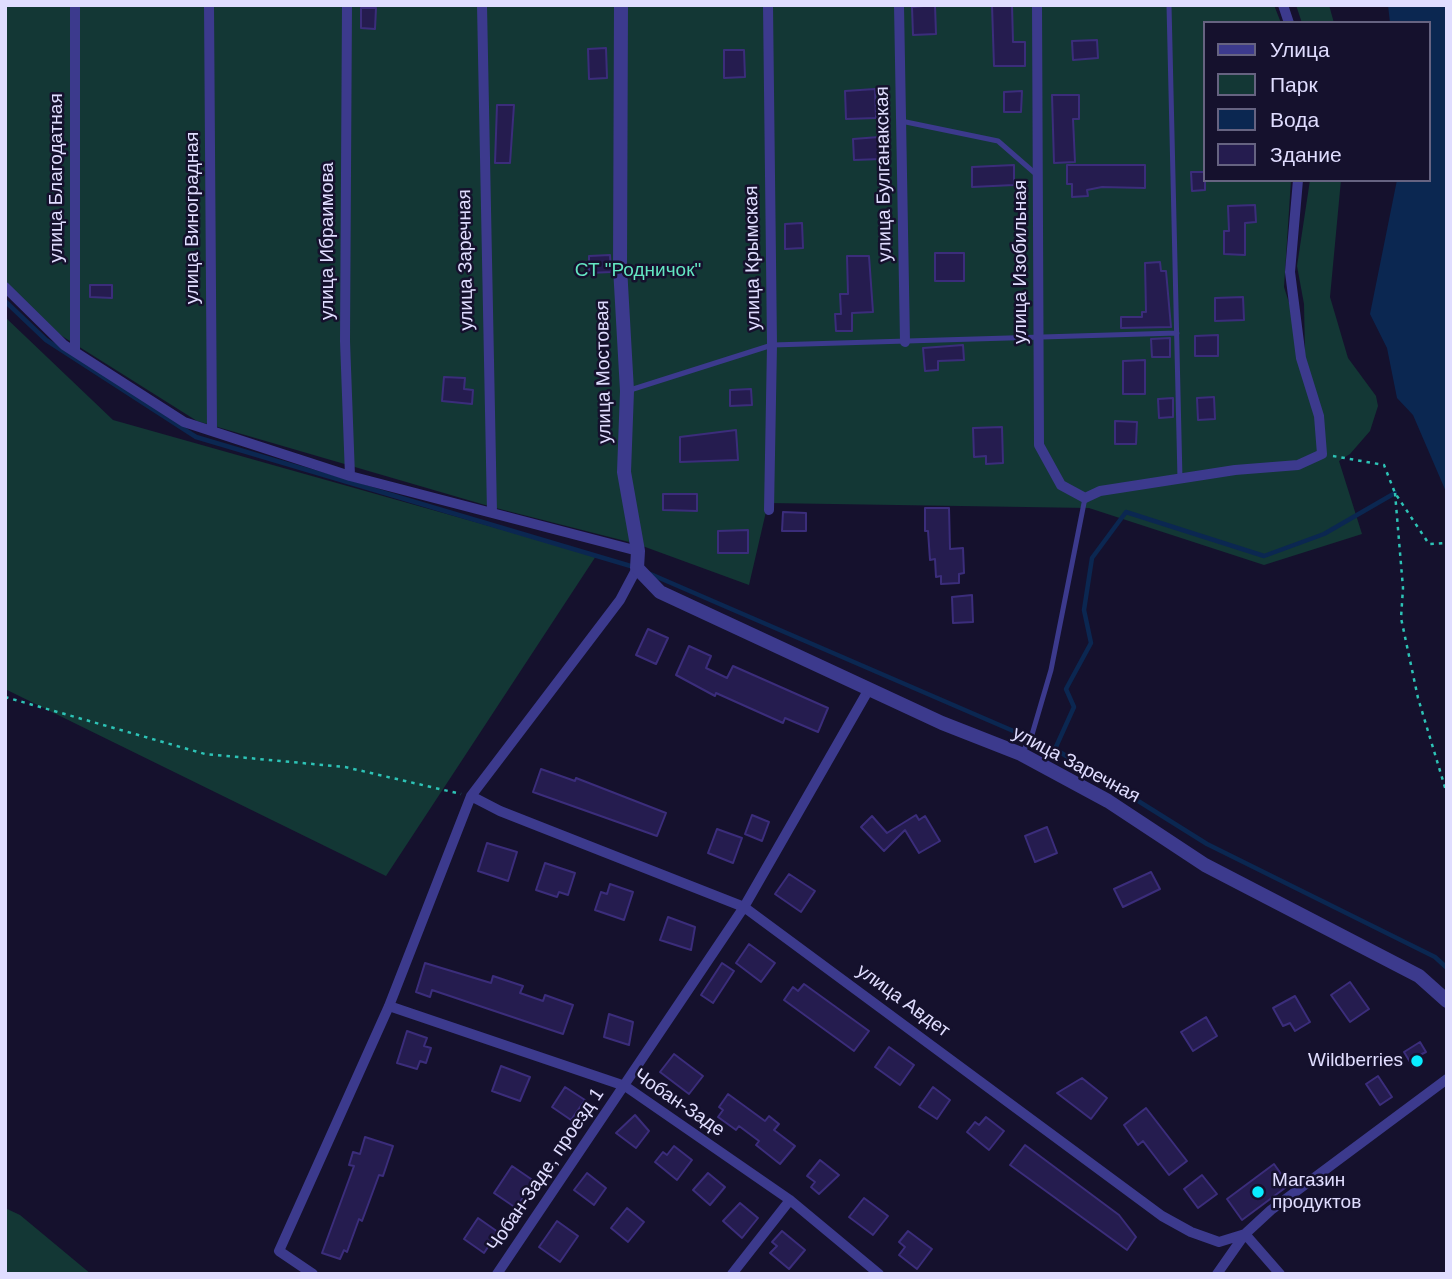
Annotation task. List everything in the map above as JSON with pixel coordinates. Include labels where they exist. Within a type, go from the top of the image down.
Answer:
[{"type":"street","name":"улица Благодатная","points":[[75,5],[75,352]]},
{"type":"street","name":"улица Виноградная","points":[[209,5],[212,431]]},
{"type":"street","name":"улица Ибраимова","points":[[347,5],[345,341],[350,476]]},
{"type":"street","name":"улица Заречная","points":[[482,5],[492,513]]},
{"type":"street","name":"улица Мостовая","points":[[621,5],[620,267],[626,391],[624,472],[638,551],[637,568]]},
{"type":"street","name":"улица Крымская","points":[[768,5],[772,345],[769,510]]},
{"type":"street","name":"улица Булганакская","points":[[899,5],[905,342]]},
{"type":"street","name":"улица Изобильная","points":[[1037,5],[1040,177],[1039,444],[1061,485],[1085,498]]},
{"type":"street","points":[[1085,498],[1100,491],[1298,465],[1322,454],[1320,416],[1301,358],[1290,272],[1298,182]]},
{"type":"street","points":[[5,287],[75,352],[184,422],[350,476],[638,551]]},
{"type":"street","points":[[313,1274],[279,1251],[389,1006],[471,796],[620,600],[637,568]]},
{"type":"street","name":"улица Заречная","points":[[637,568],[660,592],[869,689],[1021,754],[1108,801],[1205,865],[1419,976],[1447,1001]]},
{"type":"street","name":"Чобан-Заде, проезд 1","points":[[497,1274],[744,907],[869,689]]},
{"type":"street","name":"улица Авдет","points":[[471,796],[500,811],[744,907],[1163,1216],[1191,1232],[1219,1242],[1245,1234]]},
{"type":"street","name":"Чобан-Заде","points":[[389,1006],[625,1086],[790,1200],[879,1274]]},
{"type":"street","points":[[1217,1274],[1245,1234],[1270,1210],[1447,1079]]},
{"type":"street","points":[[732,1274],[790,1200]]},
{"type":"street","points":[[1245,1234],[1280,1274]]},
{"type":"lane","points":[[1169,5],[1180,479]]},
{"type":"lane","points":[[901,121],[998,141],[1040,177]]},
{"type":"lane","points":[[626,391],[772,345],[1177,333]]},
{"type":"lane","points":[[1021,754],[1031,738],[1051,670],[1085,498]]},
{"type":"path","points":[[1322,454],[1384,465],[1395,494],[1429,544],[1447,543]]},
{"type":"path","points":[[1395,494],[1403,588],[1401,618],[1418,698],[1447,794]]},
{"type":"path","points":[[5,697],[205,754],[345,767],[471,796]]},
{"type":"green space","name":"СТ \"Родничок\"","points":[[5,5],[1274,5],[1280,21],[1204,21],[1204,182],[1291,182],[1284,287],[1305,353],[1304,304],[1297,266],[1310,182],[1341,182],[1330,297],[1348,358],[1376,396],[1378,406],[1370,431],[1350,454],[1339,461],[1362,534],[1264,565],[1089,508],[768,503],[749,585],[637,544],[492,507],[197,421],[54,331],[5,287]]},
{"type":"green space","points":[[1296,5],[1329,5],[1333,21],[1301,21]]},
{"type":"green space","points":[[5,317],[113,420],[596,556],[386,876],[5,689]]},
{"type":"green space","points":[[5,1208],[20,1215],[91,1274],[5,1274]]},
{"type":"water","points":[[1388,5],[1447,5],[1447,494],[1413,415],[1397,398],[1387,348],[1370,314],[1397,182],[1431,182],[1431,21],[1390,21]]},
{"type":"building","points":[[935,5],[936,34],[913,35],[912,7]]},
{"type":"building","points":[[992,5],[1012,5],[1013,42],[1025,42],[1025,66],[994,66]]},
{"type":"building","points":[[361,8],[376,8],[375,29],[361,28]]},
{"type":"building","points":[[1097,40],[1098,58],[1073,60],[1072,41]]},
{"type":"building","points":[[606,48],[607,78],[589,79],[588,49]]},
{"type":"building","points":[[724,50],[744,50],[745,77],[724,78]]},
{"type":"building","points":[[875,89],[876,118],[846,119],[845,91]]},
{"type":"building","points":[[1022,91],[1021,112],[1004,112],[1004,92]]},
{"type":"building","points":[[1052,95],[1079,95],[1079,119],[1073,119],[1075,162],[1054,163]]},
{"type":"building","points":[[497,105],[514,105],[510,163],[495,163]]},
{"type":"building","points":[[879,137],[881,159],[854,160],[853,139]]},
{"type":"building","points":[[1014,165],[1014,185],[972,187],[972,167]]},
{"type":"building","points":[[1067,165],[1145,165],[1145,188],[1102,187],[1087,190],[1088,196],[1072,197],[1072,184],[1067,184]]},
{"type":"building","points":[[1191,172],[1204,172],[1205,190],[1192,191]]},
{"type":"building","points":[[1255,205],[1256,222],[1245,223],[1245,255],[1224,254],[1224,231],[1229,231],[1228,206]]},
{"type":"building","points":[[802,223],[803,248],[785,249],[785,224]]},
{"type":"building","points":[[935,253],[964,253],[964,281],[935,281]]},
{"type":"building","points":[[610,255],[611,272],[589,273],[589,256]]},
{"type":"building","points":[[847,256],[869,256],[873,312],[852,313],[852,331],[836,331],[835,314],[841,314],[840,294],[848,294]]},
{"type":"building","points":[[1160,262],[1161,271],[1166,271],[1171,327],[1121,328],[1121,317],[1142,317],[1142,312],[1146,312],[1145,263]]},
{"type":"building","points":[[90,285],[112,285],[112,298],[90,297]]},
{"type":"building","points":[[1243,297],[1244,320],[1215,321],[1215,298]]},
{"type":"building","points":[[1218,335],[1218,356],[1195,356],[1195,336]]},
{"type":"building","points":[[1170,338],[1170,357],[1152,357],[1151,339]]},
{"type":"building","points":[[963,345],[964,360],[938,361],[938,370],[925,371],[923,348]]},
{"type":"building","points":[[1145,360],[1145,394],[1123,394],[1123,361]]},
{"type":"building","points":[[444,377],[465,378],[464,389],[473,390],[472,404],[442,401]]},
{"type":"building","points":[[751,389],[752,405],[730,406],[730,390]]},
{"type":"building","points":[[1214,397],[1215,419],[1198,420],[1197,398]]},
{"type":"building","points":[[1173,398],[1173,417],[1159,418],[1158,399]]},
{"type":"building","points":[[1115,421],[1137,422],[1136,444],[1115,444]]},
{"type":"building","points":[[1002,427],[1003,463],[986,464],[986,456],[974,457],[973,428]]},
{"type":"building","points":[[736,430],[738,460],[680,462],[680,437]]},
{"type":"building","points":[[663,494],[697,494],[697,511],[663,510]]},
{"type":"building","points":[[925,508],[949,508],[950,549],[963,548],[964,573],[959,574],[959,583],[941,584],[941,576],[936,577],[935,559],[930,560],[928,531],[925,531]]},
{"type":"building","points":[[783,512],[806,513],[806,531],[782,531]]},
{"type":"building","points":[[748,530],[748,553],[718,553],[718,531]]},
{"type":"building","points":[[972,595],[973,622],[953,623],[952,597]]},
{"type":"building","points":[[648,629],[668,638],[656,664],[636,655]]},
{"type":"building","points":[[689,646],[711,656],[706,668],[727,678],[733,666],[828,708],[818,732],[785,718],[783,723],[716,693],[715,696],[676,675]]},
{"type":"building","points":[[541,769],[575,781],[576,778],[666,813],[657,836],[533,792]]},
{"type":"building","points":[[752,815],[769,822],[762,841],[745,834]]},
{"type":"building","points":[[916,815],[919,820],[925,816],[940,841],[919,853],[905,830],[884,851],[861,827],[872,816],[887,833]]},
{"type":"building","points":[[1047,827],[1057,853],[1035,862],[1025,836]]},
{"type":"building","points":[[717,829],[742,838],[733,863],[708,853]]},
{"type":"building","points":[[487,843],[517,852],[508,881],[478,871]]},
{"type":"building","points":[[545,863],[575,873],[568,895],[559,892],[557,897],[536,890]]},
{"type":"building","points":[[1151,872],[1160,889],[1123,907],[1114,889]]},
{"type":"building","points":[[789,874],[815,891],[801,912],[775,894]]},
{"type":"building","points":[[610,884],[633,892],[624,920],[595,910],[601,892],[607,894]]},
{"type":"building","points":[[668,917],[695,927],[691,950],[660,940]]},
{"type":"building","points":[[749,944],[775,963],[761,982],[736,963]]},
{"type":"building","points":[[425,963],[491,983],[493,976],[523,986],[520,993],[543,1001],[545,995],[573,1005],[563,1034],[432,990],[430,997],[416,992]]},
{"type":"building","points":[[722,963],[734,971],[713,1003],[701,995]]},
{"type":"building","points":[[1350,982],[1369,1009],[1350,1022],[1331,995]]},
{"type":"building","points":[[804,984],[869,1031],[854,1051],[784,1000],[793,987],[798,991]]},
{"type":"building","points":[[1295,996],[1310,1022],[1295,1031],[1290,1023],[1283,1026],[1273,1008]]},
{"type":"building","points":[[609,1014],[633,1022],[629,1045],[604,1037]]},
{"type":"building","points":[[1206,1017],[1217,1036],[1193,1051],[1181,1032]]},
{"type":"building","points":[[407,1031],[427,1038],[424,1046],[431,1048],[426,1063],[420,1061],[417,1069],[397,1063]]},
{"type":"building","points":[[1420,1042],[1426,1052],[1420,1055],[1424,1061],[1413,1067],[1404,1052]]},
{"type":"building","points":[[889,1047],[914,1065],[900,1085],[875,1067]]},
{"type":"building","points":[[674,1054],[703,1076],[689,1094],[660,1072]]},
{"type":"building","points":[[501,1066],[530,1077],[520,1101],[492,1091]]},
{"type":"building","points":[[1378,1076],[1392,1097],[1380,1105],[1366,1084]]},
{"type":"building","points":[[1082,1078],[1107,1098],[1091,1119],[1057,1093]]},
{"type":"building","points":[[565,1087],[585,1100],[571,1120],[552,1107]]},
{"type":"building","points":[[933,1087],[950,1100],[937,1119],[919,1107]]},
{"type":"building","points":[[728,1094],[765,1121],[769,1116],[779,1124],[774,1130],[795,1146],[780,1164],[756,1145],[759,1141],[739,1126],[736,1130],[718,1117],[723,1110],[719,1107]]},
{"type":"building","points":[[1146,1108],[1187,1161],[1169,1175],[1143,1141],[1138,1145],[1124,1125]]},
{"type":"building","points":[[635,1115],[649,1131],[636,1148],[616,1133]]},
{"type":"building","points":[[986,1117],[1004,1131],[989,1150],[967,1132],[975,1122],[979,1125]]},
{"type":"building","points":[[365,1137],[393,1146],[383,1176],[379,1175],[362,1221],[359,1219],[347,1252],[344,1250],[340,1259],[322,1253],[354,1166],[349,1165],[353,1152],[360,1154]]},
{"type":"building","points":[[1025,1145],[1119,1215],[1136,1237],[1127,1250],[1010,1165]]},
{"type":"building","points":[[674,1146],[692,1160],[677,1180],[655,1162],[663,1152],[667,1155]]},
{"type":"building","points":[[820,1160],[839,1175],[819,1194],[811,1187],[815,1182],[807,1176]]},
{"type":"building","name":"Магазин продуктов","points":[[1274,1164],[1289,1185],[1242,1220],[1227,1199]]},
{"type":"building","points":[[512,1166],[534,1181],[516,1208],[494,1193]]},
{"type":"building","points":[[587,1173],[606,1188],[594,1205],[574,1190]]},
{"type":"building","points":[[708,1173],[725,1187],[710,1205],[693,1190]]},
{"type":"building","points":[[1202,1175],[1217,1194],[1198,1208],[1184,1189]]},
{"type":"building","points":[[864,1198],[888,1216],[873,1235],[849,1217]]},
{"type":"building","points":[[740,1203],[758,1218],[742,1238],[723,1221]]},
{"type":"building","points":[[627,1208],[644,1222],[628,1242],[611,1228]]},
{"type":"building","points":[[478,1218],[498,1232],[484,1253],[464,1239]]},
{"type":"building","points":[[557,1221],[578,1236],[560,1262],[539,1247]]},
{"type":"building","points":[[782,1231],[805,1250],[789,1269],[770,1253],[777,1246],[772,1242]]},
{"type":"building","points":[[908,1231],[932,1249],[917,1269],[899,1255],[905,1247],[899,1242]]},
{"type":"waterway","points":[[5,301],[46,340],[196,437],[634,567]]},
{"type":"waterway","points":[[1055,749],[1074,707],[1066,689],[1091,643],[1084,610],[1092,558],[1126,512],[1264,556],[1324,534],[1395,493]]},
{"type":"waterway","points":[[648,573],[1055,749],[1207,844],[1435,957],[1447,968]]},
{"type":"place","name":"Wildberries","points":[[1417,1061]]},
{"type":"place","name":"Магазин продуктов","points":[[1258,1192]]}]
